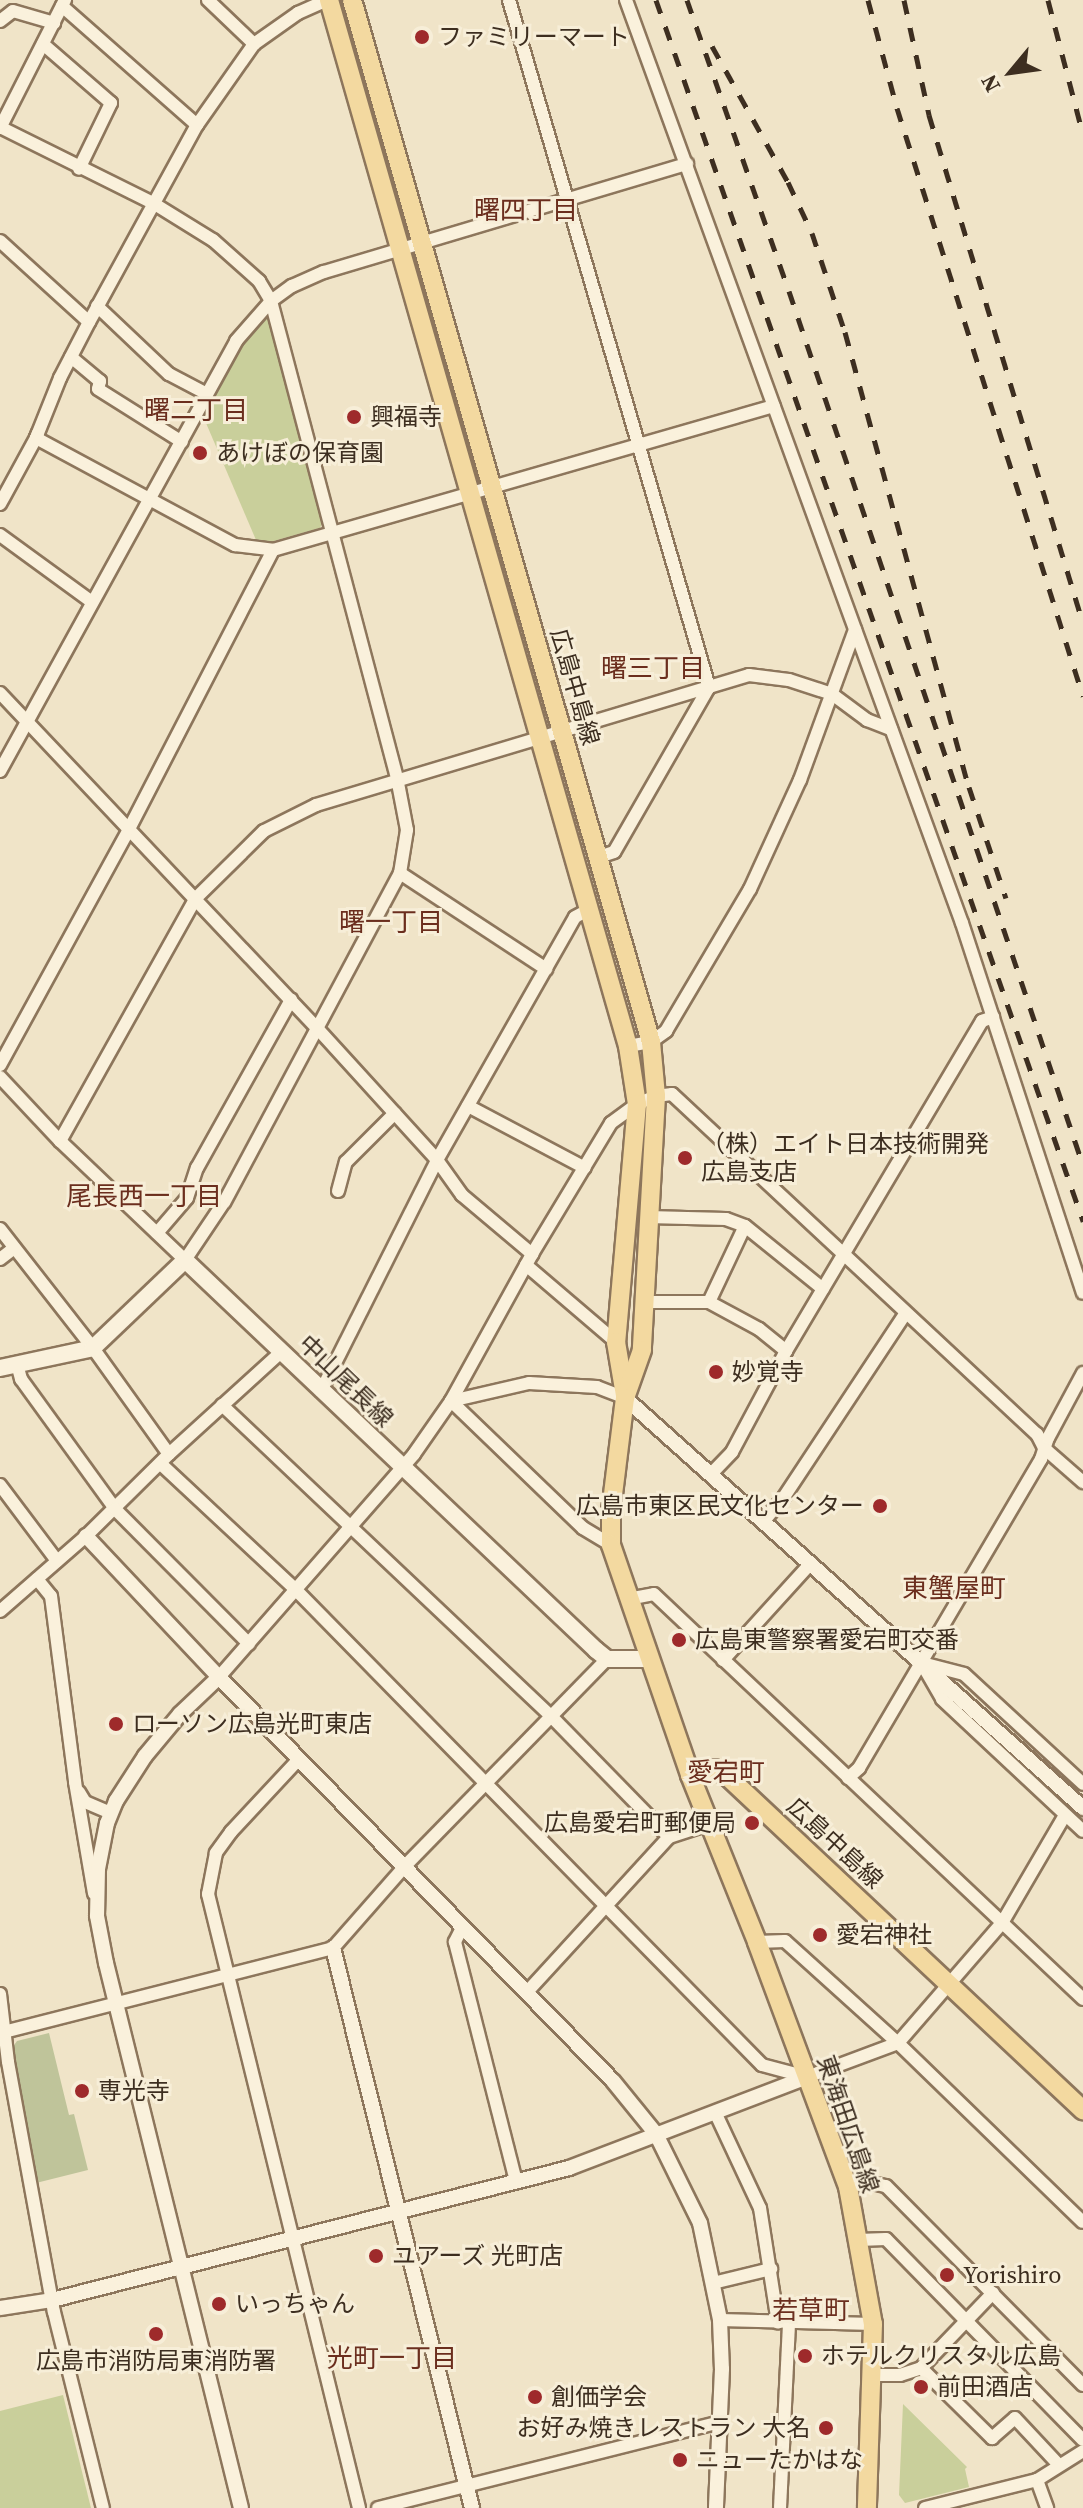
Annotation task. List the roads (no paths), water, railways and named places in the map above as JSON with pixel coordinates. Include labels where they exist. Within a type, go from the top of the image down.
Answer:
[{"type":"main road","name":"広島中島線","points":[[328,0],[628,1046],[637,1104],[616,1342],[625,1398]]},
{"type":"main road","name":"広島中島線","points":[[352,0],[651,1042],[656,1096],[642,1350],[625,1398],[611,1511],[611,1545],[628,1599],[690,1775],[714,1769],[726,1775],[1083,2110]]},
{"type":"main road","points":[[8,1366],[93,1348],[105,1340],[185,1260]]},
{"type":"main road","name":"中山尾長線","points":[[185,1260],[607,1659]]},
{"type":"main road","points":[[607,1659],[649,1659]]},
{"type":"main road","name":"東海田広島線","points":[[690,1775],[757,1942],[848,2187],[873,2324],[867,2508]]},
{"type":"street","points":[[208,0],[254,44]]},
{"type":"street","points":[[0,504],[36,438],[97,306],[197,125],[254,44],[298,13],[328,0]]},
{"type":"street","points":[[509,0],[709,687],[614,852],[599,857]]},
{"type":"street","points":[[626,0],[993,1017],[1083,1293]]},
{"type":"street","points":[[2,1084],[185,1260],[224,1202],[400,873],[407,830],[397,778],[271,301],[239,261],[213,240],[153,203],[79,169],[0,127],[64,3],[197,125]]},
{"type":"street","points":[[0,21],[13,11],[54,23]]},
{"type":"street","points":[[43,44],[111,103],[79,169]]},
{"type":"street","points":[[0,771],[236,341],[271,301],[292,286],[324,272],[421,240],[687,164]]},
{"type":"street","points":[[0,241],[89,322]]},
{"type":"street","points":[[97,306],[169,374],[207,394]]},
{"type":"street","points":[[71,357],[100,381],[98,389],[182,442]]},
{"type":"street","points":[[36,438],[235,545],[273,550],[774,406]]},
{"type":"street","points":[[0,535],[92,602]]},
{"type":"street","points":[[0,1065],[129,829],[273,550]]},
{"type":"street","points":[[628,1046],[651,1042],[666,1031],[750,889],[800,780],[855,630]]},
{"type":"street","points":[[60,1141],[195,899],[264,831],[316,805],[397,778],[749,675],[789,680],[832,694],[867,720],[891,729]]},
{"type":"street","points":[[0,693],[317,1028],[437,1160],[462,1195],[616,1342]]},
{"type":"street","points":[[400,873],[546,969]]},
{"type":"street","points":[[321,1391],[437,1160],[576,914],[590,909]]},
{"type":"street","points":[[157,1233],[187,1198],[197,1168],[291,1000]]},
{"type":"street","points":[[711,1474],[732,1452],[786,1351],[982,1021],[993,1017]]},
{"type":"street","points":[[97,1916],[98,1869],[111,1813],[145,1756],[180,1714],[219,1677],[297,1591],[403,1469],[451,1401],[529,1259],[611,1123],[637,1104],[656,1096],[672,1094],[1037,1434],[1044,1448],[1083,1482]]},
{"type":"street","points":[[468,1106],[585,1168]]},
{"type":"street","points":[[338,1191],[346,1162],[395,1113]]},
{"type":"street","points":[[648,1217],[726,1219],[745,1226],[823,1289]]},
{"type":"street","points":[[709,1302],[745,1226]]},
{"type":"street","points":[[0,1229],[93,1348],[165,1459],[762,2065],[807,2077]]},
{"type":"street","points":[[0,1259],[14,1248]]},
{"type":"street","points":[[645,1302],[709,1302],[759,1329],[786,1351]]},
{"type":"street","points":[[764,1521],[784,1497],[905,1314]]},
{"type":"street","points":[[0,1611],[86,1536],[281,1352]]},
{"type":"street","points":[[8,1366],[21,1379],[115,1509],[249,1644]]},
{"type":"street","points":[[848,1778],[859,1768],[922,1663],[938,1629],[1044,1448],[1083,1373]]},
{"type":"street","points":[[451,1401],[529,1383],[597,1387],[625,1398],[1083,1808]]},
{"type":"street","points":[[451,1401],[583,1528],[611,1545]]},
{"type":"street","points":[[222,1405],[551,1716],[669,1837]]},
{"type":"street","points":[[0,1485],[57,1561]]},
{"type":"street","points":[[86,1536],[219,1677],[613,2081],[656,2134],[700,2223],[720,2320],[716,2508]]},
{"type":"street","points":[[723,1660],[811,1563]]},
{"type":"street","points":[[37,1579],[51,1596],[75,1782],[97,1916],[116,2004],[241,2508]]},
{"type":"street","points":[[628,1599],[654,1594],[1083,1999]]},
{"type":"street","points":[[4,2032],[333,1948],[405,1866],[607,1659]]},
{"type":"street","points":[[922,1663],[964,1674],[1083,1784]]},
{"type":"street","points":[[922,1663],[942,1699],[1083,1831]]},
{"type":"street","points":[[299,1759],[231,1832],[216,1853],[208,1894],[359,2508]]},
{"type":"street","points":[[75,1782],[85,1802],[111,1813]]},
{"type":"street","points":[[0,2308],[52,2300],[183,2268],[293,2237],[569,2168],[898,2043],[1002,1923],[1065,1815]]},
{"type":"street","points":[[527,1992],[669,1837],[709,1824]]},
{"type":"street","points":[[463,1926],[455,1942],[516,2182]]},
{"type":"street","points":[[757,1942],[785,1941],[898,2043],[1083,2222]]},
{"type":"street","points":[[333,1948],[472,2508]]},
{"type":"street","points":[[0,1994],[4,2032],[52,2300],[103,2508]]},
{"type":"street","points":[[715,2112],[760,2208],[784,2323],[780,2508]]},
{"type":"street","points":[[848,2187],[868,2182],[886,2186],[1083,2385]]},
{"type":"street","points":[[858,2240],[886,2239],[1083,2440]]},
{"type":"street","points":[[713,2283],[771,2269]]},
{"type":"street","points":[[873,2375],[900,2375],[921,2368],[993,2293]]},
{"type":"street","points":[[720,2320],[873,2324]]},
{"type":"street","points":[[921,2368],[992,2438],[1015,2418],[1059,2465]]},
{"type":"street","points":[[378,2508],[720,2422]]},
{"type":"street","points":[[925,2508],[967,2503],[1037,2480],[1083,2451]]},
{"type":"street","points":[[1037,2480],[1047,2508]]},
{"type":"railway","points":[[656,0],[1083,1221]]},
{"type":"railway","points":[[687,0],[789,291],[1083,1165]]},
{"type":"railway","points":[[868,0],[897,108],[1083,696]]},
{"type":"railway","points":[[904,0],[929,115],[1083,623]]},
{"type":"railway","points":[[1048,0],[1083,134]]},
{"type":"railway","points":[[712,46],[788,182],[812,233],[845,332],[969,787],[1006,898]]},
{"type":"place","name":"ファミリーマート","points":[[422,37]]},
{"type":"place","name":"興福寺","points":[[354,417]]},
{"type":"place","name":"あけぼの保育園","points":[[200,453]]},
{"type":"place","name":"（株）エイト日本技術開発 広島支店","points":[[685,1158]]},
{"type":"place","name":"妙覚寺","points":[[716,1372]]},
{"type":"place","name":"広島市東区民文化センター","points":[[880,1506]]},
{"type":"place","name":"広島東警察署愛宕町交番","points":[[679,1640]]},
{"type":"place","name":"ローソン広島光町東店","points":[[116,1724]]},
{"type":"place","name":"広島愛宕町郵便局","points":[[752,1823]]},
{"type":"place","name":"愛宕神社","points":[[820,1935]]},
{"type":"place","name":"専光寺","points":[[82,2091]]},
{"type":"place","name":"ユアーズ 光町店","points":[[376,2256]]},
{"type":"place","name":"Yorishiro","points":[[947,2275]]},
{"type":"place","name":"いっちゃん","points":[[219,2304]]},
{"type":"place","name":"広島市消防局東消防署","points":[[156,2334]]},
{"type":"place","name":"ホテルクリスタル広島","points":[[805,2356]]},
{"type":"place","name":"前田酒店","points":[[921,2387]]},
{"type":"place","name":"創価学会","points":[[535,2397]]},
{"type":"place","name":"お好み焼きレストラン 大名","points":[[826,2428]]},
{"type":"place","name":"ニューたかはな","points":[[680,2460]]},
{"type":"district","name":"曙四丁目","points":[[526,211]]},
{"type":"district","name":"曙二丁目","points":[[196,411]]},
{"type":"district","name":"曙三丁目","points":[[653,669]]},
{"type":"district","name":"曙一丁目","points":[[391,923]]},
{"type":"district","name":"尾長西一丁目","points":[[144,1197]]},
{"type":"district","name":"東蟹屋町","points":[[954,1589]]},
{"type":"district","name":"愛宕町","points":[[726,1773]]},
{"type":"district","name":"若草町","points":[[811,2311]]},
{"type":"district","name":"光町一丁目","points":[[392,2359]]}]
